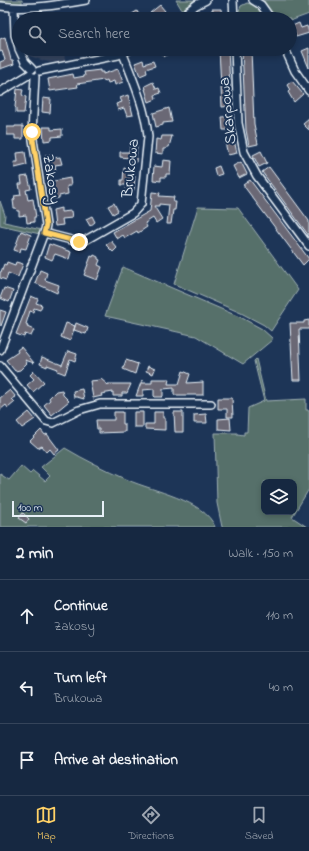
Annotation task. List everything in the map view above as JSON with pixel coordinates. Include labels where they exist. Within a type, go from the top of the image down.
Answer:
[{"type":"street","points":[[0,6],[14,8],[33,4],[86,0]]},
{"type":"street","points":[[187,12],[206,0]]},
{"type":"street","points":[[233,0],[234,12]]},
{"type":"street","points":[[254,0],[261,5],[266,12]]},
{"type":"street","points":[[14,8],[14,12]]},
{"type":"street","points":[[22,56],[25,62],[34,73]]},
{"type":"street","points":[[0,92],[34,73],[46,69],[80,64],[114,56]]},
{"type":"street","name":"Brukowa","points":[[44,233],[79,242],[84,241],[133,213],[141,204],[147,145],[147,129],[142,109],[124,56]]},
{"type":"street","name":"Skarpowa","points":[[235,56],[238,123],[244,152],[257,176],[309,246]]},
{"type":"street","points":[[288,56],[295,71],[309,91]]},
{"type":"street","name":"Zakosy","points":[[0,350],[46,225],[32,132],[34,73]]},
{"type":"street","points":[[0,366],[42,416],[50,423],[53,423],[78,410],[100,404],[211,404]]},
{"type":"shaded area","points":[[30,56],[65,56],[65,61],[44,61]]},
{"type":"green space","points":[[0,0],[22,0],[22,4],[0,3]]},
{"type":"green space","points":[[176,0],[195,0],[182,10]]},
{"type":"green space","points":[[259,0],[309,0],[309,14],[297,18],[297,12],[270,12]]},
{"type":"green space","points":[[247,3],[255,5],[261,12],[238,12],[241,6]]},
{"type":"green space","points":[[0,201],[5,215],[4,222],[42,230],[40,234],[0,225]]},
{"type":"green space","points":[[198,207],[238,208],[298,290],[271,331],[264,325],[241,313],[174,284]]},
{"type":"green space","points":[[123,267],[242,318],[262,329],[272,338],[272,340],[243,364],[196,336],[105,316]]},
{"type":"green space","points":[[256,359],[266,401],[306,399],[306,410],[309,410],[309,489],[297,509],[297,479],[261,479],[261,515],[293,515],[292,517],[307,527],[222,527],[217,503],[215,433],[237,433],[244,435],[244,432],[247,432],[248,408],[264,401],[254,361]]},
{"type":"green space","points":[[65,448],[80,457],[128,480],[189,503],[201,510],[215,527],[0,527],[0,474],[9,480],[21,466],[30,474],[33,471],[45,481],[50,476],[41,467]]},
{"type":"building","points":[[160,5],[165,11],[164,12],[151,12]]},
{"type":"building","points":[[212,9],[221,9],[221,12],[212,12]]},
{"type":"building","points":[[299,23],[301,28],[307,26],[309,33],[297,37],[297,24]]},
{"type":"building","points":[[5,37],[11,60],[13,60],[14,64],[0,69],[0,62],[5,60],[2,51],[0,52],[0,39]]},
{"type":"building","points":[[309,48],[309,68],[302,51]]},
{"type":"building","points":[[219,56],[228,56],[231,106],[222,107]]},
{"type":"building","points":[[242,56],[251,56],[254,124],[258,144],[249,146],[246,130]]},
{"type":"building","points":[[143,60],[144,64],[153,61],[155,66],[146,69],[147,73],[140,76],[135,63]]},
{"type":"building","points":[[118,69],[123,82],[115,85],[114,81],[108,83],[107,80],[104,80],[77,84],[78,87],[50,91],[48,79],[73,74],[74,78],[85,76],[84,72],[100,70],[103,74]]},
{"type":"building","points":[[292,81],[303,94],[294,102],[288,92],[290,90],[287,85]]},
{"type":"building","points":[[153,82],[156,89],[159,88],[161,93],[155,95],[156,99],[149,102],[145,86]]},
{"type":"building","points":[[17,89],[23,90],[22,94],[26,97],[24,113],[16,113],[15,107]]},
{"type":"building","points":[[128,95],[133,115],[127,116],[124,108],[118,110],[116,104],[122,102],[120,98]]},
{"type":"building","points":[[43,98],[51,99],[50,113],[42,112]]},
{"type":"building","points":[[169,108],[172,122],[163,123],[163,125],[156,127],[153,113]]},
{"type":"building","points":[[232,116],[232,130],[223,130],[222,117]]},
{"type":"building","points":[[309,119],[309,130],[303,124]]},
{"type":"building","points":[[23,126],[23,139],[15,139],[15,135],[7,135],[7,127]]},
{"type":"building","points":[[43,127],[51,127],[51,130],[62,129],[62,136],[52,137],[52,140],[44,141]]},
{"type":"building","points":[[162,136],[172,136],[169,147],[163,149],[163,154],[155,153],[156,139],[161,140]]},
{"type":"building","points":[[234,140],[237,153],[228,155],[225,142]]},
{"type":"building","points":[[130,145],[137,146],[136,162],[129,162],[129,158],[120,157],[120,152],[129,152]]},
{"type":"building","points":[[261,151],[267,163],[259,167],[253,155]]},
{"type":"building","points":[[25,152],[27,165],[15,168],[14,162],[18,162],[17,153]]},
{"type":"building","points":[[53,154],[54,158],[60,157],[62,164],[55,165],[56,172],[49,173],[45,155]]},
{"type":"building","points":[[163,160],[171,161],[170,174],[166,174],[166,177],[161,177],[161,181],[153,180],[154,166],[162,167]]},
{"type":"building","points":[[241,162],[247,174],[239,178],[233,166]]},
{"type":"building","points":[[219,166],[222,174],[216,176],[214,168]]},
{"type":"building","points":[[269,167],[309,221],[309,236],[262,172]]},
{"type":"building","points":[[124,168],[129,169],[128,176],[135,176],[134,190],[126,189],[127,185],[121,185]]},
{"type":"building","points":[[28,176],[31,189],[26,190],[28,200],[33,199],[36,217],[34,217],[34,222],[27,223],[26,215],[19,216],[19,211],[14,208],[13,200],[15,199],[14,196],[21,195],[19,184],[22,184],[21,177]]},
{"type":"building","points":[[70,178],[71,186],[67,186],[68,194],[59,196],[59,198],[51,199],[49,182]]},
{"type":"building","points":[[250,180],[309,259],[303,265],[243,185]]},
{"type":"building","points":[[152,192],[160,193],[159,196],[174,197],[173,202],[176,202],[171,224],[167,224],[169,205],[159,204],[159,206],[154,206],[162,219],[156,223],[153,218],[145,223],[147,227],[138,233],[137,231],[125,238],[123,235],[117,239],[113,232],[150,211]]},
{"type":"building","points":[[114,203],[118,211],[113,214],[108,206]]},
{"type":"building","points":[[61,208],[61,212],[71,211],[72,218],[62,219],[63,225],[55,226],[53,210]]},
{"type":"building","points":[[92,216],[95,222],[90,226],[86,219]]},
{"type":"building","points":[[21,231],[31,235],[26,249],[21,248],[20,252],[14,250]]},
{"type":"building","points":[[111,241],[117,248],[113,252],[106,245]]},
{"type":"building","points":[[49,244],[71,252],[69,259],[55,254],[52,260],[45,257]]},
{"type":"building","points":[[94,255],[100,260],[98,265],[102,267],[97,280],[84,275],[91,256],[93,257]]},
{"type":"building","points":[[7,262],[15,265],[16,262],[23,264],[18,277],[8,273],[6,280],[0,278],[0,272],[4,264],[6,265]]},
{"type":"building","points":[[40,270],[47,273],[45,280],[59,285],[57,293],[35,283]]},
{"type":"building","points":[[4,288],[13,291],[9,302],[0,298]]},
{"type":"building","points":[[31,296],[38,299],[36,303],[42,305],[40,310],[34,308],[33,312],[30,311],[26,324],[28,325],[27,327],[34,330],[31,336],[25,334],[24,337],[16,334]]},
{"type":"building","points":[[0,310],[6,312],[1,326],[0,325]]},
{"type":"building","points":[[309,320],[309,329],[299,329],[301,380],[293,380],[290,323],[304,323],[304,321]]},
{"type":"building","points":[[66,323],[75,326],[70,341],[61,337]]},
{"type":"building","points":[[76,323],[88,328],[86,334],[74,330]]},
{"type":"building","points":[[21,347],[34,363],[25,360],[27,363],[20,370],[15,371],[6,360],[18,352],[17,350]]},
{"type":"building","points":[[68,351],[77,354],[75,361],[70,359],[65,374],[57,371],[58,369],[40,364],[42,357],[62,365]]},
{"type":"building","points":[[126,360],[138,364],[135,374],[123,369]]},
{"type":"building","points":[[148,366],[155,369],[153,374],[146,371]]},
{"type":"building","points":[[34,371],[44,382],[33,392],[27,385],[34,379],[30,375]]},
{"type":"building","points":[[183,371],[190,374],[187,383],[203,382],[203,395],[174,395],[174,388],[163,389],[162,397],[154,396],[154,389],[143,390],[143,396],[136,396],[142,380],[142,383],[152,383],[152,379],[169,379],[168,384],[179,384]]},
{"type":"building","points":[[101,379],[108,385],[131,384],[127,393],[122,393],[122,396],[113,396],[113,392],[101,394],[102,396],[93,398],[90,381]]},
{"type":"building","points":[[82,389],[84,399],[74,397],[73,391]]},
{"type":"building","points":[[10,390],[16,397],[12,399],[15,402],[8,408],[6,405],[0,410],[0,398]]},
{"type":"building","points":[[62,390],[63,395],[69,401],[52,415],[44,405],[50,400],[49,398],[56,391]]},
{"type":"building","points":[[218,398],[232,398],[233,417],[227,417],[227,409],[218,409]]},
{"type":"building","points":[[29,412],[35,419],[22,428],[17,422]]},
{"type":"building","points":[[114,412],[123,412],[125,432],[99,433],[96,420],[114,420]]},
{"type":"building","points":[[134,412],[143,412],[143,427],[134,427]]},
{"type":"building","points":[[154,412],[163,412],[163,418],[165,418],[165,430],[145,429],[145,424],[154,424]]},
{"type":"building","points":[[174,412],[183,412],[183,432],[175,432]]},
{"type":"building","points":[[206,414],[207,423],[194,423],[194,415]]},
{"type":"building","points":[[230,418],[231,430],[218,429],[218,419]]},
{"type":"building","points":[[41,430],[45,435],[47,434],[59,450],[54,454],[50,449],[47,452],[42,446],[38,448],[30,441]]},
{"type":"building","points":[[23,513],[29,519],[26,523],[19,518]]},
{"type":"route","points":[[32,132],[46,225],[44,233],[79,242]]}]
